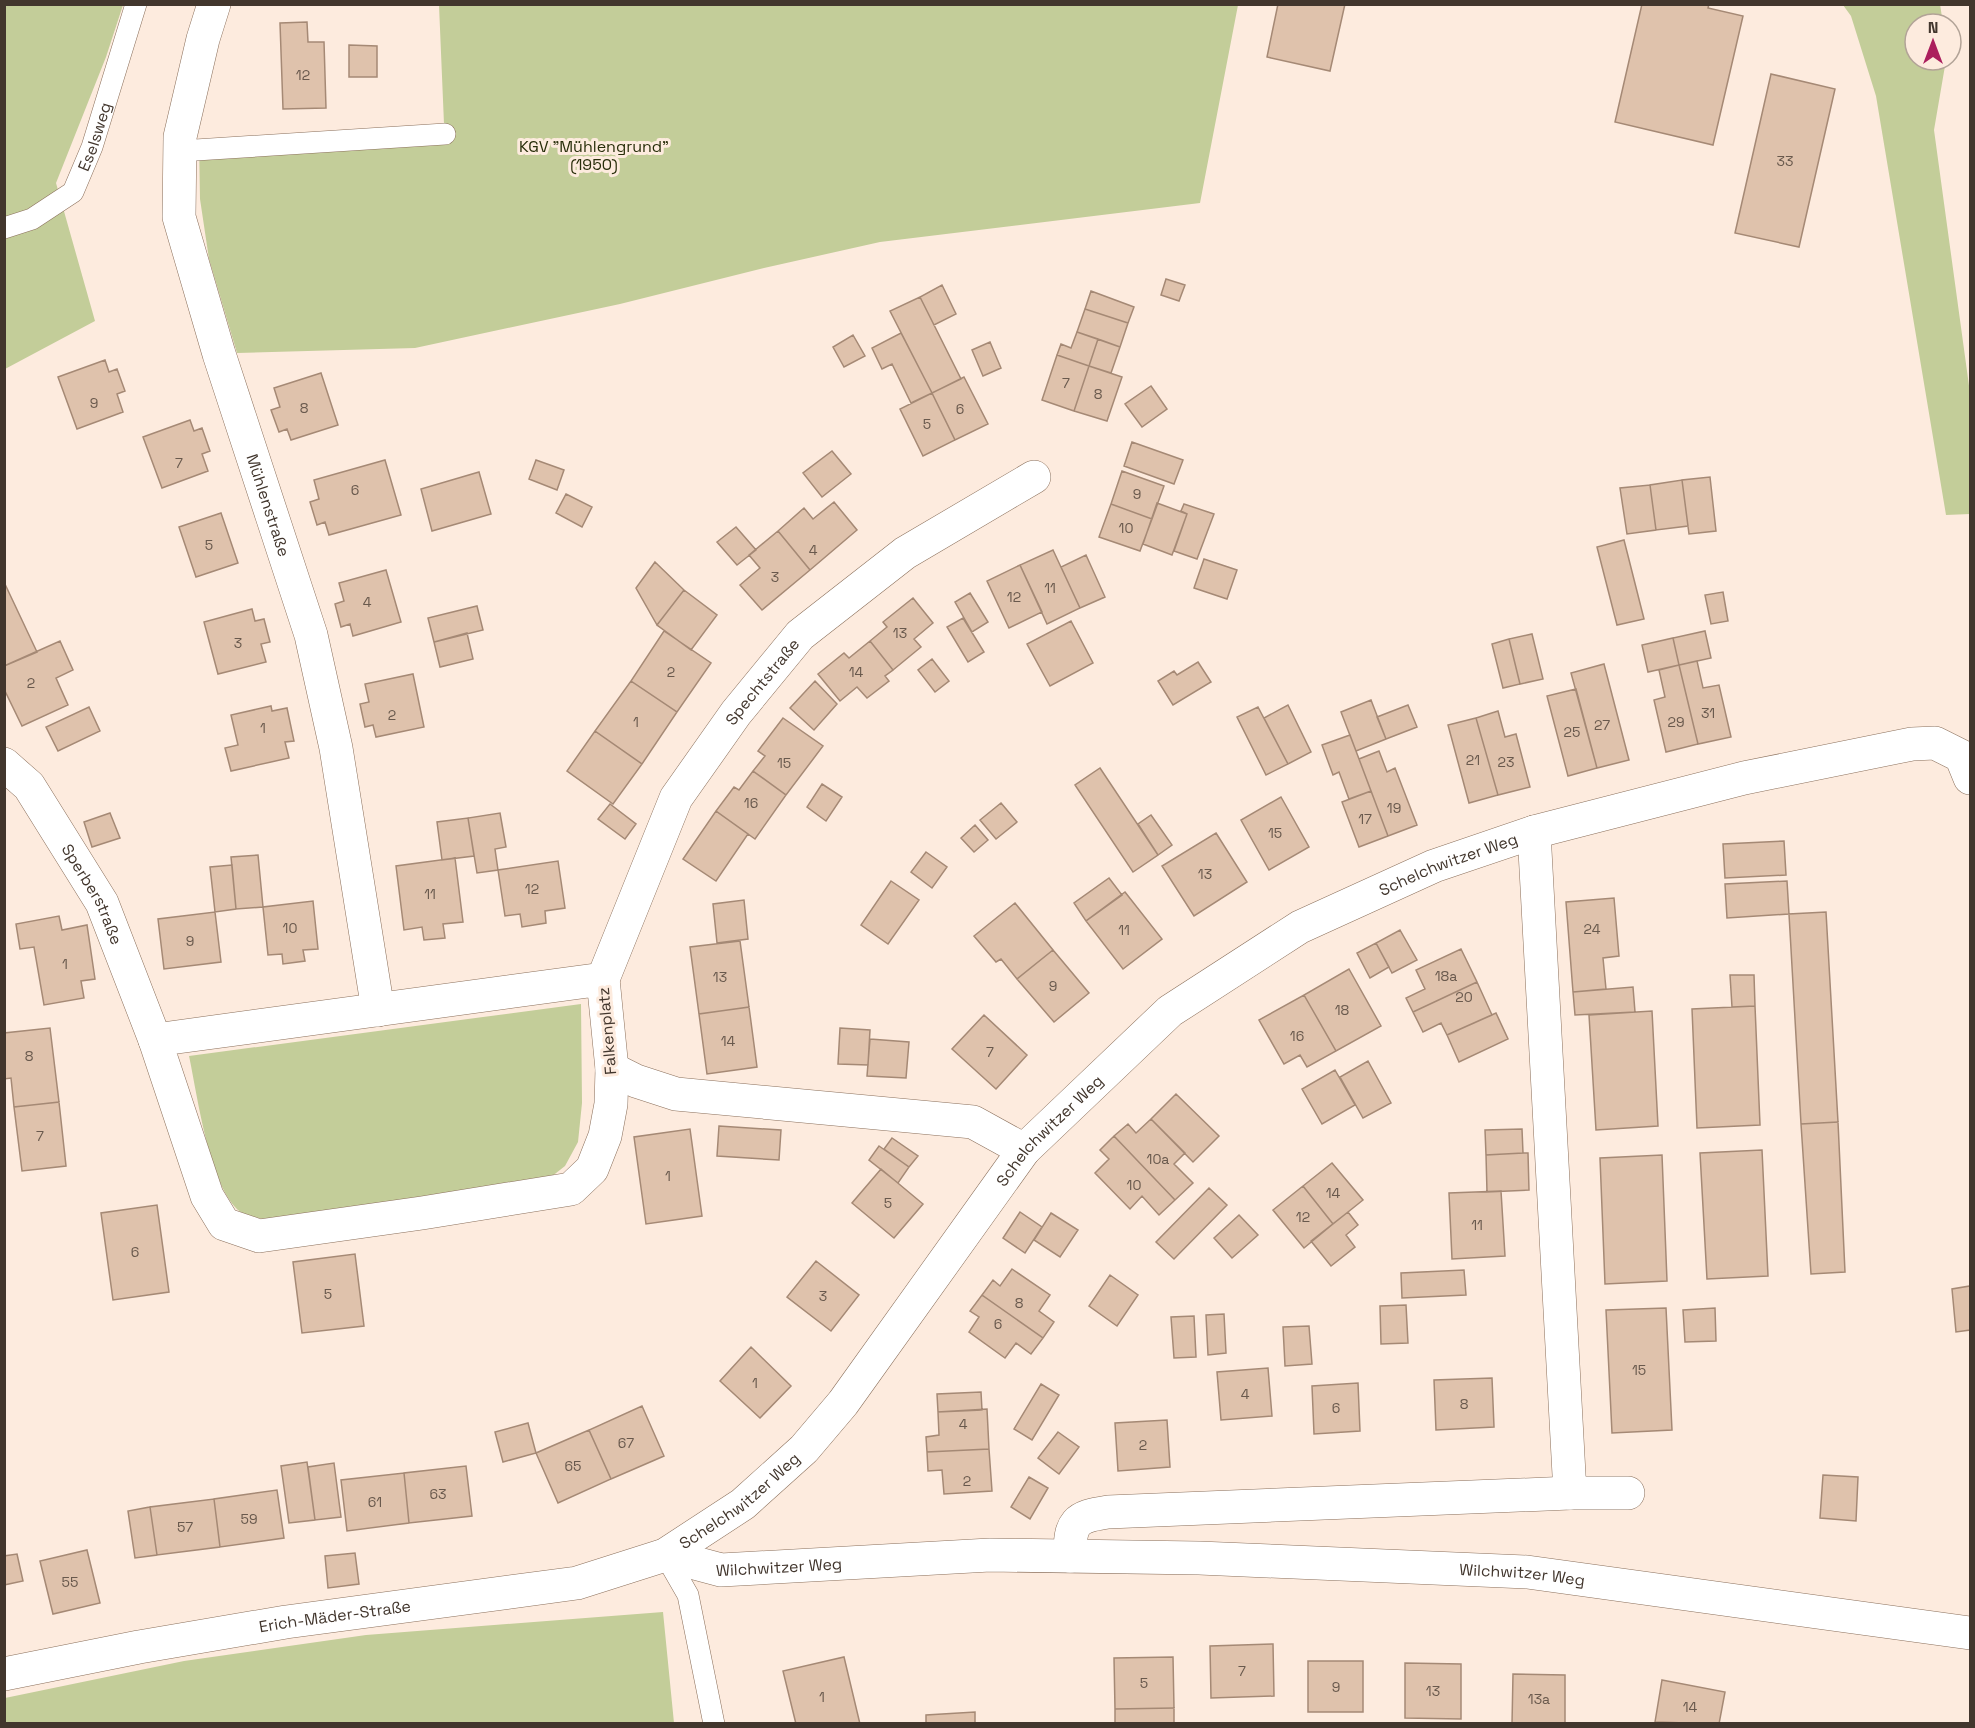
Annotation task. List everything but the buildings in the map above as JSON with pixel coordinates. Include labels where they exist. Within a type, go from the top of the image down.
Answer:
[{"type":"street","name":"Mühlenstraße","points":[[214,4],[203,39],[180,137],[179,217],[219,354],[311,635],[336,748],[378,1010]]},
{"type":"street","name":"Spechtstraße","points":[[603,980],[676,798],[736,713],[801,635],[905,553],[1034,477]]},
{"type":"street","name":"Schelchwitzer Weg","points":[[665,1555],[743,1504],[804,1449],[843,1403],[1024,1150],[1170,1011],[1300,927],[1434,866],[1534,832],[1744,778],[1912,744],[1935,743],[1961,756],[1971,778]]},
{"type":"street","name":"Sperberstraße","points":[[4,764],[29,786],[102,903],[155,1040]]},
{"type":"street","name":"Schelchwitzer Weg","points":[[1534,832],[1570,1493]]},
{"type":"street","name":"Falkenplatz","points":[[603,980],[612,1069],[611,1104],[605,1136],[592,1169],[571,1189],[422,1214],[259,1236],[224,1224],[207,1197],[155,1040],[378,1010],[603,980]]},
{"type":"street","points":[[612,1069],[636,1081],[676,1094],[974,1122],[1024,1150]]},
{"type":"street","points":[[1070,1556],[1070,1538],[1074,1523],[1085,1515],[1108,1512],[1570,1493],[1628,1493]]},
{"type":"street","name":"Wilchwitzer Weg","points":[[665,1555],[721,1570],[990,1555],[1199,1558],[1527,1572],[1971,1633]]},
{"type":"street","name":"Erich-Mäder-Straße","points":[[4,1674],[139,1647],[286,1622],[577,1583],[665,1555]]},
{"type":"lane","name":"Eselsweg","points":[[4,228],[32,219],[73,192],[92,147],[136,4]]},
{"type":"lane","points":[[180,151],[445,134]]},
{"type":"lane","points":[[665,1555],[688,1595],[714,1724]]},
{"type":"green space","points":[[1940,4],[1941,12],[1903,12],[1903,72],[1944,72],[1934,130],[1970,393],[1970,514],[1946,515],[1876,96],[1851,16],[1843,5]]},
{"type":"green space","points":[[5,5],[123,5],[106,57],[56,183],[95,321],[5,369]]},
{"type":"green space","name":"KGV \"Mühlengrund\" (1950)","points":[[439,5],[1238,5],[1200,203],[880,242],[620,304],[415,348],[237,353],[209,259],[200,199],[199,140],[444,124]]},
{"type":"green space","points":[[581,1004],[582,1103],[578,1142],[565,1166],[546,1181],[275,1221],[244,1214],[232,1204],[222,1187],[207,1142],[189,1056]]},
{"type":"green space","points":[[663,1612],[674,1723],[5,1723],[5,1698],[184,1661],[366,1635]]}]
